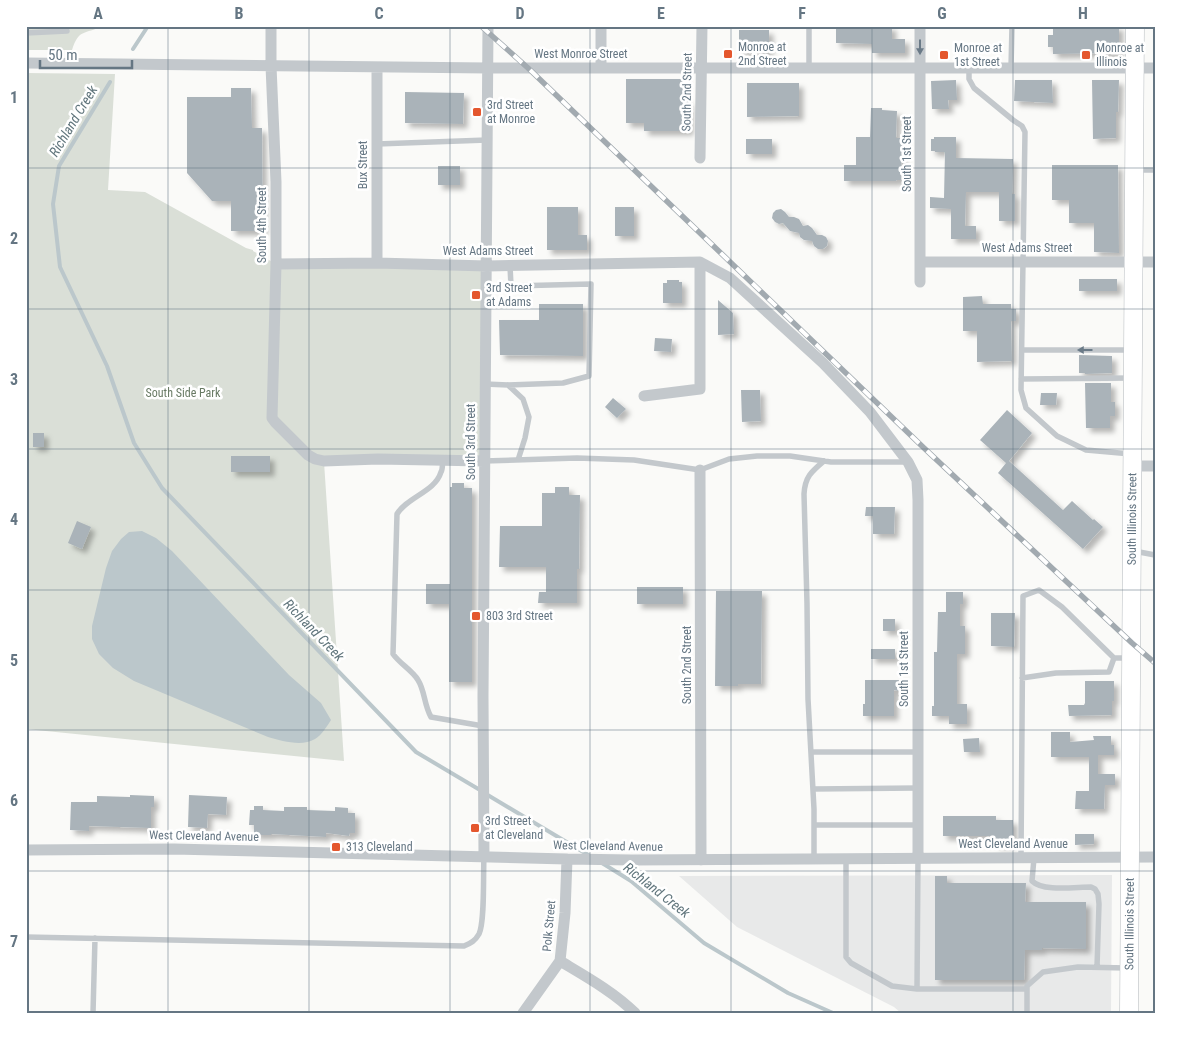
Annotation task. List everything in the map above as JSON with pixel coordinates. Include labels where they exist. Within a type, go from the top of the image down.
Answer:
[{"type":"main road","name":"South Illinois Street","points":[[1129,1013],[1135,26]]},
{"type":"street","name":"South 4th Street","points":[[271,26],[276,182],[272,418],[308,455],[315,459],[324,461],[378,459],[443,460]]},
{"type":"street","name":"South 3rd Street","points":[[484,857],[484,461],[488,26]]},
{"type":"street","points":[[602,26],[602,68]]},
{"type":"street","name":"South 2nd Street","points":[[700,158],[702,26]]},
{"type":"street","name":"South 1st Street","points":[[920,26],[920,282]]},
{"type":"street","name":"West Monroe Street","points":[[26,64],[488,68],[1155,68]]},
{"type":"street","name":"Bux Street","points":[[377,67],[377,263]]},
{"type":"street","points":[[644,396],[700,389],[700,262],[730,278],[822,363],[870,412],[908,462]]},
{"type":"street","name":"West Adams Street","points":[[276,264],[377,263],[510,266],[700,262]]},
{"type":"street","name":"West Adams Street","points":[[920,262],[1155,262]]},
{"type":"street","points":[[443,460],[484,461]]},
{"type":"street","points":[[1133,460],[1155,466]]},
{"type":"street","name":"South 1st Street","points":[[908,462],[917,480],[918,500],[918,858]]},
{"type":"street","name":"South 2nd Street","points":[[700,470],[701,860]]},
{"type":"street","name":"West Cleveland Avenue","points":[[26,850],[174,849],[632,860],[1155,857]]},
{"type":"street","name":"Polk Street","points":[[523,1013],[560,961],[570,859]]},
{"type":"street","points":[[560,961],[584,975],[635,1013]]},
{"type":"lane","points":[[809,26],[809,68]]},
{"type":"lane","points":[[1012,26],[1012,68]]},
{"type":"lane","points":[[26,33],[67,30]]},
{"type":"lane","points":[[969,68],[969,79],[974,88],[1022,126],[1025,132],[1021,390],[1026,408],[1057,436],[1086,450],[1133,460]]},
{"type":"lane","points":[[377,144],[487,140]]},
{"type":"lane","points":[[1134,170],[1155,170]]},
{"type":"lane","points":[[485,384],[563,383],[589,376],[591,284],[511,286],[510,266]]},
{"type":"lane","points":[[1022,350],[1133,350]]},
{"type":"lane","points":[[1021,379],[1133,378]]},
{"type":"lane","points":[[508,385],[522,399],[529,417],[518,460]]},
{"type":"lane","points":[[484,461],[577,458],[634,460],[700,470],[729,459],[757,456],[790,456],[831,462],[908,462]]},
{"type":"lane","points":[[443,460],[442,471],[434,484],[400,508],[397,514],[393,654],[416,677],[421,686],[426,709],[431,717],[483,726]]},
{"type":"lane","points":[[814,859],[813,789],[808,699],[808,603],[804,494],[806,479],[824,461]]},
{"type":"lane","points":[[1132,550],[1155,555]]},
{"type":"lane","points":[[1021,858],[1023,596],[1038,590],[1062,607],[1114,658],[1132,658]]},
{"type":"lane","points":[[1022,678],[1056,673],[1108,672],[1114,658]]},
{"type":"lane","points":[[811,752],[918,752]]},
{"type":"lane","points":[[813,789],[918,788]]},
{"type":"lane","points":[[814,825],[918,825]]},
{"type":"lane","points":[[26,937],[464,946],[473,942],[480,932],[484,857]]},
{"type":"lane","points":[[917,989],[918,858]]},
{"type":"lane","points":[[1034,858],[1032,881],[1036,885],[1046,887],[1091,887],[1098,894],[1097,968]]},
{"type":"lane","points":[[846,859],[846,957],[851,963],[892,986],[917,989],[1027,989]]},
{"type":"lane","points":[[94,1013],[95,938]]},
{"type":"lane","points":[[1027,1013],[1027,986],[1043,972],[1078,967],[1130,968]]},
{"type":"shaded area","points":[[142,531],[156,538],[172,551],[289,675],[321,703],[331,720],[318,737],[304,743],[298,743],[268,737],[134,681],[113,668],[99,654],[92,639],[92,626],[106,568],[112,551],[121,539],[129,532]]},
{"type":"shaded area","points":[[1112,875],[1111,1013],[901,1013],[894,1007],[737,927],[679,876]]},
{"type":"green space","points":[[26,26],[102,26],[80,35],[72,50],[26,50]]},
{"type":"green space","name":"South Side Park","points":[[26,73],[115,74],[108,190],[145,192],[276,264],[482,266],[484,461],[324,462],[344,761],[26,729]]},
{"type":"building","points":[[836,26],[892,26],[892,39],[905,39],[905,53],[872,53],[872,44],[836,43]]},
{"type":"building","points":[[1053,26],[1119,26],[1119,53],[1053,54],[1053,47],[1048,47],[1048,35],[1053,35]]},
{"type":"building","points":[[739,30],[769,30],[769,52],[739,51]]},
{"type":"building","points":[[626,79],[684,79],[684,101],[689,101],[689,131],[644,131],[644,123],[626,123]]},
{"type":"building","points":[[956,80],[957,100],[948,100],[949,109],[932,109],[931,81]]},
{"type":"building","points":[[1015,80],[1052,80],[1053,103],[1014,101]]},
{"type":"building","points":[[1092,80],[1119,80],[1116,138],[1093,139]]},
{"type":"building","points":[[747,83],[799,83],[799,116],[747,117]]},
{"type":"building","points":[[231,88],[251,88],[252,128],[262,128],[263,231],[231,231],[231,201],[212,201],[187,173],[187,97],[231,97]]},
{"type":"building","points":[[405,92],[464,93],[463,124],[405,123]]},
{"type":"building","points":[[871,108],[897,111],[896,138],[902,138],[901,180],[844,181],[844,165],[856,165],[856,137],[870,137]]},
{"type":"building","points":[[934,137],[956,137],[956,158],[1013,159],[1012,194],[1015,194],[1015,221],[999,221],[999,192],[966,192],[965,226],[976,226],[976,239],[951,239],[951,209],[930,208],[930,197],[944,198],[945,152],[931,151],[931,139],[934,139]]},
{"type":"building","points":[[746,139],[772,139],[772,154],[746,154]]},
{"type":"building","points":[[1052,165],[1118,165],[1119,253],[1094,252],[1094,223],[1069,223],[1069,200],[1052,200]]},
{"type":"building","points":[[438,166],[460,166],[460,185],[438,185]]},
{"type":"building","points":[[547,207],[578,207],[578,235],[587,235],[587,250],[547,250]]},
{"type":"building","points":[[615,207],[634,207],[634,236],[615,236]]},
{"type":"building","points":[[781,209],[789,217],[799,219],[803,226],[808,225],[817,235],[826,237],[828,241],[827,246],[823,249],[818,249],[812,241],[804,240],[800,237],[799,233],[790,231],[783,223],[775,222],[772,218],[773,213]]},
{"type":"building","points":[[1079,279],[1117,279],[1117,291],[1079,291]]},
{"type":"building","points":[[667,280],[679,280],[679,282],[682,282],[682,303],[663,303],[663,283],[667,283]]},
{"type":"building","points":[[982,296],[983,304],[1011,304],[1011,309],[1016,309],[1016,321],[1011,321],[1012,361],[977,362],[977,331],[963,331],[963,297]]},
{"type":"building","points":[[718,300],[733,313],[734,334],[718,335]]},
{"type":"building","points":[[539,304],[583,304],[583,356],[500,355],[499,320],[539,320]]},
{"type":"building","points":[[655,338],[672,339],[671,352],[654,351]]},
{"type":"building","points":[[1079,355],[1112,356],[1112,373],[1079,373]]},
{"type":"building","points":[[1085,383],[1111,383],[1111,402],[1115,402],[1115,416],[1110,416],[1110,428],[1086,428]]},
{"type":"building","points":[[741,390],[760,390],[761,421],[742,422]]},
{"type":"building","points":[[1041,393],[1057,393],[1056,405],[1040,405]]},
{"type":"building","points":[[613,398],[626,409],[617,418],[605,407]]},
{"type":"building","points":[[1007,410],[1032,433],[1009,461],[1063,510],[1072,501],[1103,527],[1083,549],[998,473],[1006,463],[980,440]]},
{"type":"building","points":[[33,433],[44,433],[44,447],[33,447]]},
{"type":"building","points":[[231,456],[270,456],[270,472],[231,472]]},
{"type":"building","points":[[452,483],[464,483],[464,488],[472,488],[472,682],[449,682],[449,604],[426,604],[426,584],[450,584],[450,487],[452,487]]},
{"type":"building","points":[[555,487],[569,487],[569,495],[580,495],[577,603],[538,603],[539,592],[546,592],[546,567],[499,567],[500,526],[542,526],[542,493],[555,493]]},
{"type":"building","points":[[866,507],[895,507],[894,534],[873,534],[873,516],[865,516]]},
{"type":"building","points":[[77,521],[91,527],[82,549],[68,543]]},
{"type":"building","points":[[637,587],[683,587],[683,604],[637,604]]},
{"type":"building","points":[[716,591],[762,591],[761,684],[715,686]]},
{"type":"building","points":[[946,592],[963,592],[963,604],[960,604],[960,626],[965,626],[965,654],[957,654],[957,704],[967,704],[967,724],[949,724],[949,716],[932,716],[932,706],[934,706],[934,652],[937,652],[938,612],[946,612]]},
{"type":"building","points":[[991,613],[1015,613],[1014,647],[991,646]]},
{"type":"building","points":[[883,619],[895,619],[895,631],[883,631]]},
{"type":"building","points":[[871,649],[895,649],[895,659],[871,659]]},
{"type":"building","points":[[865,680],[899,680],[899,691],[894,690],[894,716],[863,716]]},
{"type":"building","points":[[1085,681],[1114,681],[1112,715],[1069,716],[1068,705],[1084,705],[1085,703]]},
{"type":"building","points":[[1051,732],[1070,732],[1070,742],[1094,740],[1093,736],[1111,736],[1111,745],[1114,745],[1114,755],[1098,755],[1098,774],[1115,774],[1115,785],[1105,785],[1104,809],[1075,809],[1076,791],[1089,791],[1089,757],[1051,757]]},
{"type":"building","points":[[979,738],[980,752],[964,752],[963,739]]},
{"type":"building","points":[[130,795],[154,796],[154,807],[151,807],[151,828],[89,826],[89,831],[70,830],[71,802],[97,802],[97,796],[130,797]]},
{"type":"building","points":[[189,795],[227,797],[226,815],[208,814],[207,828],[188,827]]},
{"type":"building","points":[[254,806],[263,806],[263,810],[284,811],[284,807],[307,807],[307,810],[335,811],[335,807],[348,808],[348,813],[355,813],[355,833],[350,833],[349,836],[326,833],[326,837],[254,835],[254,825],[249,825],[250,810],[254,810]]},
{"type":"building","points":[[943,816],[996,816],[996,820],[1013,820],[1013,845],[995,845],[995,836],[943,836]]},
{"type":"building","points":[[1075,834],[1094,834],[1094,844],[1075,845]]},
{"type":"building","points":[[935,876],[947,876],[947,883],[1026,883],[1025,902],[1086,902],[1086,949],[1042,948],[1042,950],[1025,950],[1024,980],[935,980]]},
{"type":"waterway","name":"Richland Creek","points":[[133,49],[148,26]]},
{"type":"waterway","name":"Richland Creek","points":[[110,82],[59,166],[53,204],[60,267],[107,366],[134,443],[162,488],[416,752],[480,790]]},
{"type":"waterway","name":"Richland Creek","points":[[486,794],[590,856]]},
{"type":"waterway","name":"Richland Creek","points":[[602,863],[631,881],[704,943],[788,993],[833,1013]]},
{"type":"railway","points":[[481,26],[528,68],[924,448],[1155,663]]},
{"type":"place","name":"Monroe at 2nd Street","points":[[728,54]]},
{"type":"place","name":"Monroe at 1st Street","points":[[944,55]]},
{"type":"place","name":"Monroe at Illinois","points":[[1086,55]]},
{"type":"place","name":"3rd Street at Monroe","points":[[477,112]]},
{"type":"place","name":"3rd Street at Adams","points":[[476,295]]},
{"type":"place","name":"803 3rd Street","points":[[476,616]]},
{"type":"place","name":"3rd Street at Cleveland","points":[[475,828]]},
{"type":"place","name":"313 Cleveland","points":[[336,847]]}]
